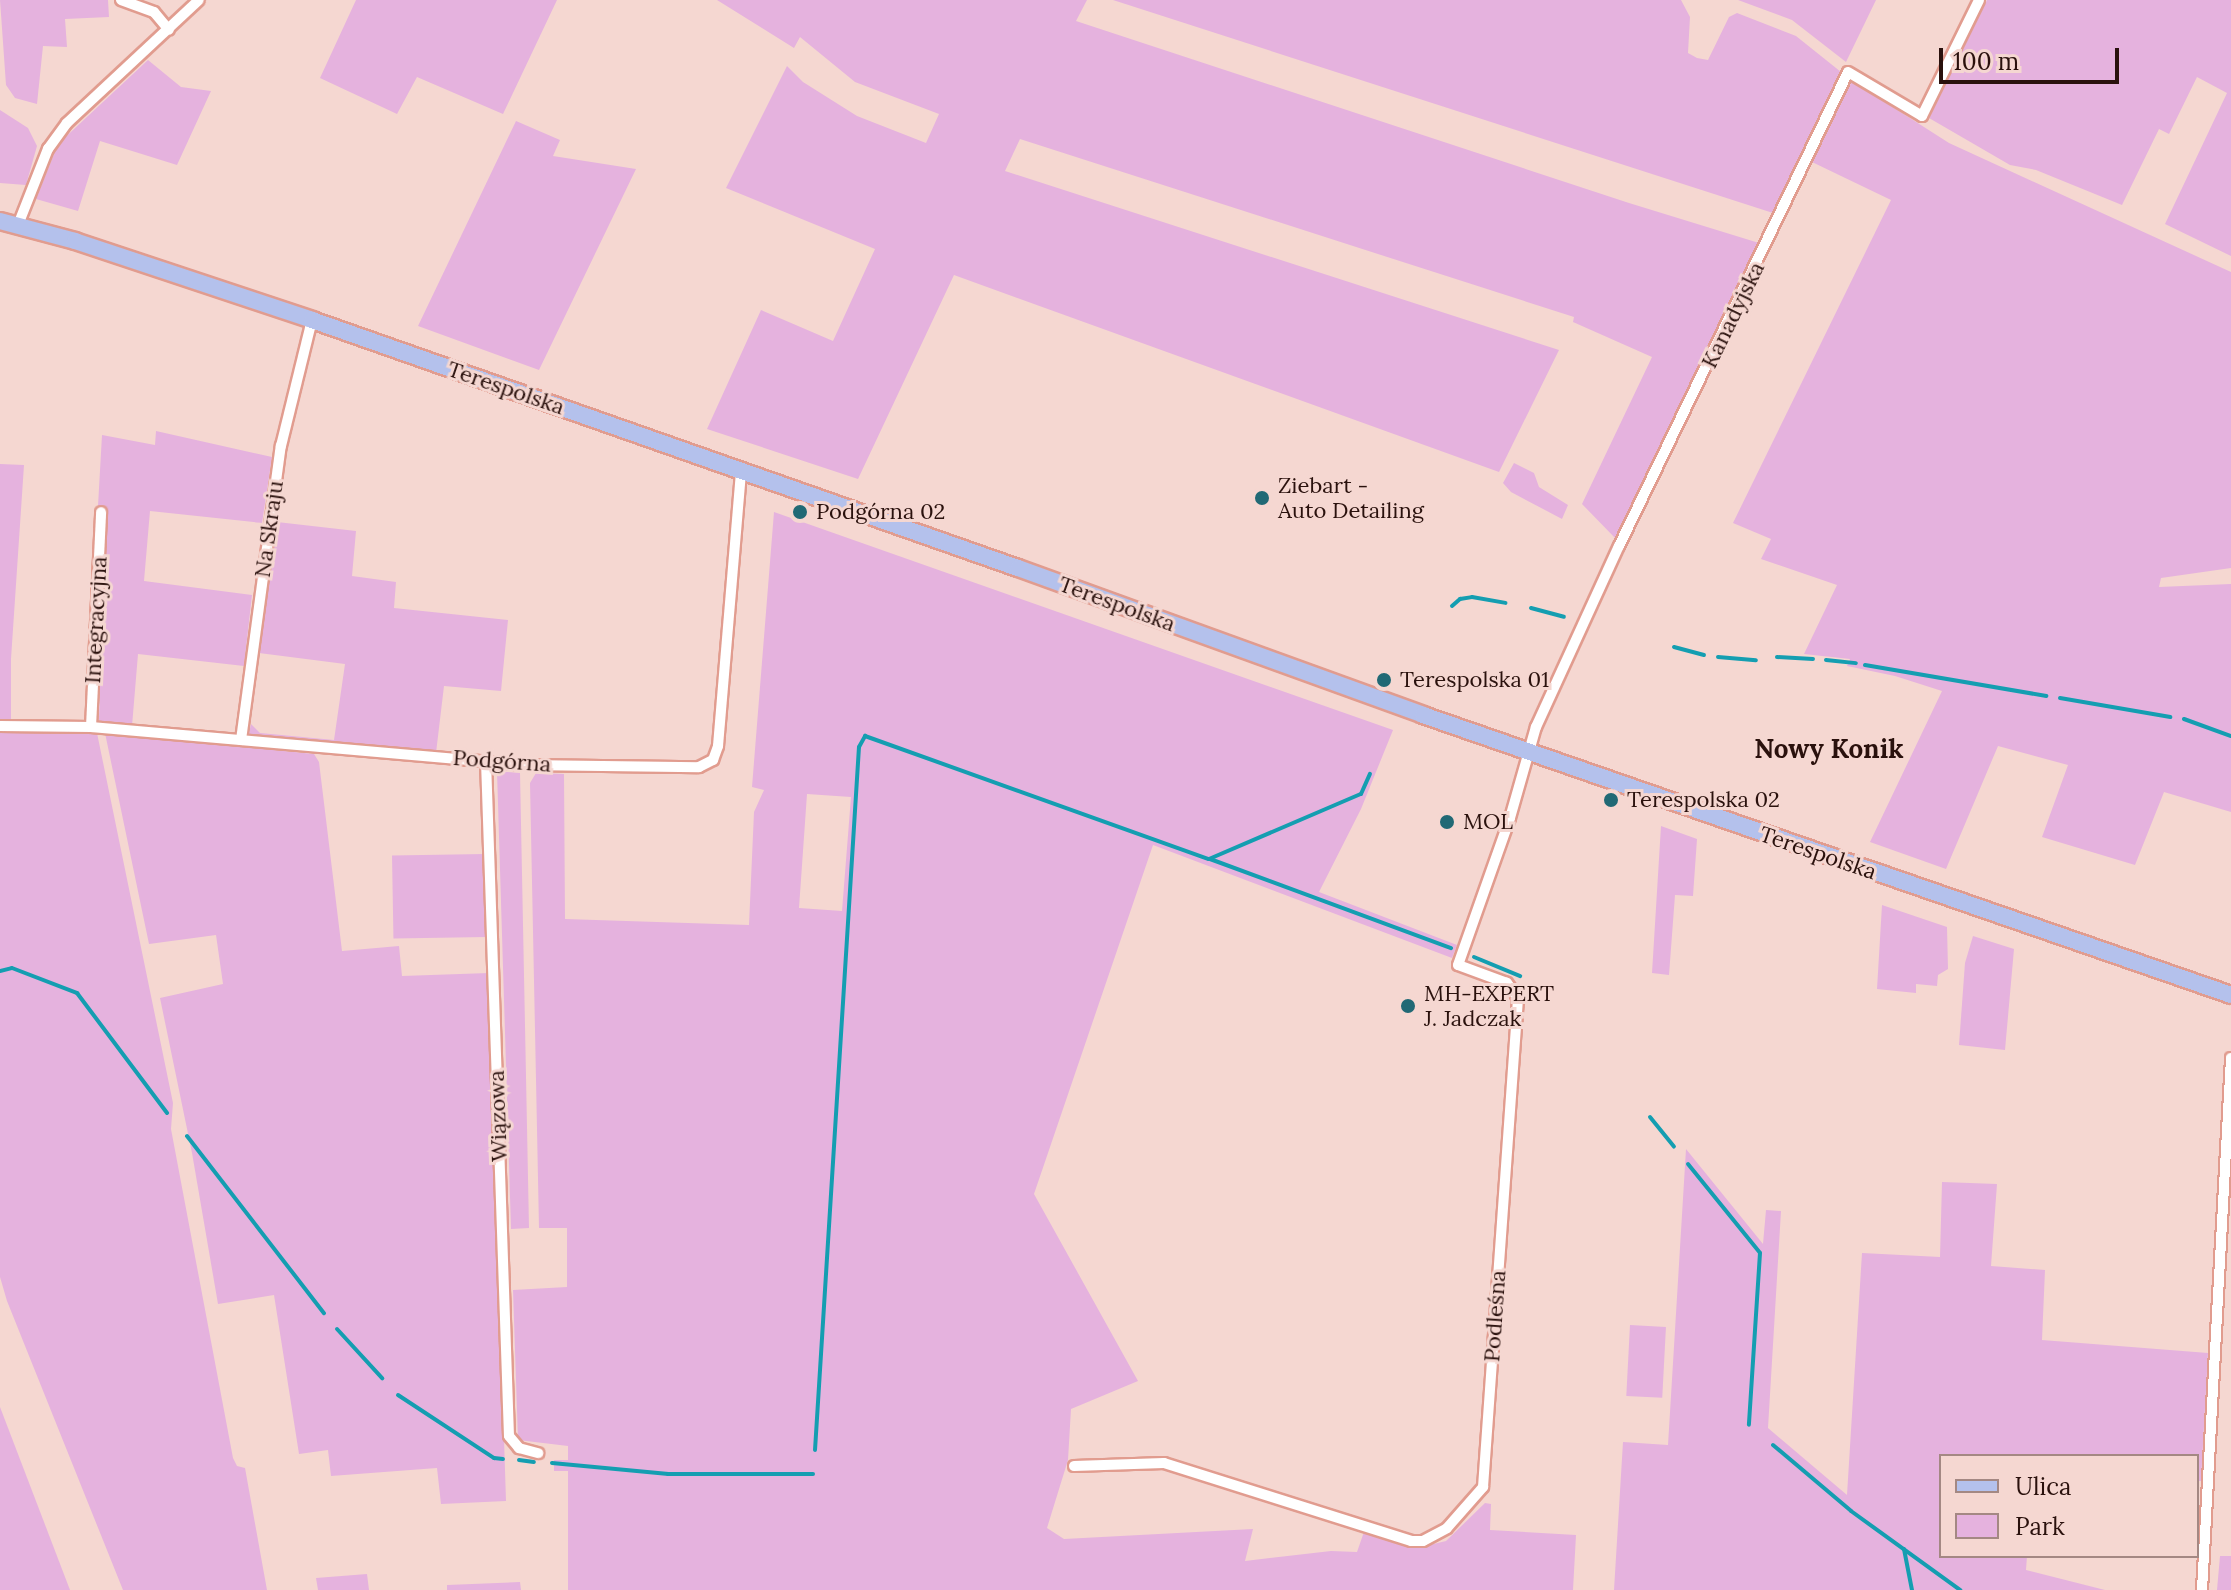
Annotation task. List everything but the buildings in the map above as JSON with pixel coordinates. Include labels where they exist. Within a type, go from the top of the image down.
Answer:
[{"type":"main road","name":"Terespolska","points":[[0,221],[312,320],[1529,752],[2231,995]]},
{"type":"street","points":[[121,0],[154,12],[169,30]]},
{"type":"street","points":[[18,225],[48,149],[67,123],[199,0]]},
{"type":"street","name":"Kanadyjska","points":[[1529,752],[1548,696],[1848,72],[1922,116],[1979,0]]},
{"type":"street","name":"Na Skraju","points":[[241,740],[281,446],[312,320]]},
{"type":"street","name":"Podgórna","points":[[0,726],[91,727],[486,761],[699,767],[713,760],[718,746],[741,471]]},
{"type":"street","name":"Integracyjna","points":[[91,727],[101,512]]},
{"type":"street","name":"Podleśna","points":[[1074,1466],[1164,1463],[1411,1541],[1423,1541],[1447,1528],[1483,1487],[1518,998],[1507,983],[1458,965],[1510,818],[1529,752]]},
{"type":"street","name":"Wiązowa","points":[[486,761],[509,1436],[519,1448],[538,1453]]},
{"type":"street","points":[[2202,1590],[2231,1058]]},
{"type":"green space","points":[[0,0],[108,0],[109,17],[65,19],[67,47],[43,46],[37,104],[15,98],[6,85]]},
{"type":"green space","points":[[356,0],[557,0],[503,114],[417,77],[397,114],[320,78]]},
{"type":"green space","points":[[717,0],[1087,0],[1076,21],[1759,243],[1617,540],[1582,504],[1652,357],[1573,322],[1574,317],[1020,139],[1005,171],[1559,350],[1499,472],[954,275],[858,479],[707,429],[761,310],[833,341],[875,249],[726,188],[787,66],[803,82],[857,116],[926,143],[939,114],[855,82],[800,37],[794,48]]},
{"type":"green space","points":[[1113,0],[1681,0],[1690,17],[1688,53],[1697,58],[1708,60],[1729,17],[1737,13],[1796,36],[1841,72],[1773,213]]},
{"type":"green space","points":[[1738,0],[1876,0],[1846,62],[1792,20]]},
{"type":"green space","points":[[1987,0],[2231,0],[2231,256],[2165,224],[2227,93],[2197,77],[2169,134],[2159,129],[2122,205],[2036,170],[2010,165],[1929,118]]},
{"type":"green space","points":[[148,60],[181,87],[211,91],[177,165],[100,141],[78,211],[36,199],[58,144]]},
{"type":"green space","points":[[1852,81],[1949,143],[2231,272],[2231,568],[2161,578],[2159,587],[2231,584],[2231,812],[2164,792],[2135,865],[2042,837],[2068,765],[1998,746],[1946,869],[1870,842],[1942,691],[1895,676],[1847,666],[1850,659],[1804,654],[1837,585],[1761,559],[1771,539],[1733,523],[1891,200],[1812,162]]},
{"type":"green space","points":[[0,110],[28,128],[37,146],[26,185],[0,183]]},
{"type":"green space","points":[[516,121],[560,140],[553,156],[636,169],[539,370],[418,326]]},
{"type":"green space","points":[[156,431],[272,457],[262,523],[150,511],[144,581],[252,595],[244,666],[138,654],[132,726],[104,723],[99,720],[105,507],[98,506],[102,435],[155,445]]},
{"type":"green space","points":[[1514,463],[1534,473],[1539,487],[1568,505],[1562,519],[1511,492],[1503,483]]},
{"type":"green space","points":[[0,464],[24,465],[11,659],[11,721],[0,721]]},
{"type":"green space","points":[[774,512],[1393,730],[1361,809],[1319,892],[1457,945],[1452,958],[1153,845],[1034,1194],[1138,1381],[1071,1409],[1068,1460],[1047,1528],[1064,1539],[1253,1529],[1245,1561],[1331,1551],[1357,1552],[1365,1529],[1417,1548],[1446,1541],[1485,1503],[1491,1504],[1490,1530],[1576,1535],[1573,1590],[568,1590],[568,1471],[554,1471],[554,1460],[568,1460],[568,1446],[518,1440],[513,1290],[567,1287],[567,1228],[539,1228],[530,783],[536,773],[564,774],[565,919],[749,925],[754,812],[764,790],[752,787]],"holes":[[[807,794],[851,797],[842,911],[799,908]]]},
{"type":"green space","points":[[277,522],[356,531],[352,576],[396,582],[394,608],[508,620],[501,691],[444,686],[436,753],[252,737],[249,733],[251,724],[260,733],[334,740],[345,664],[259,653]]},
{"type":"green space","points":[[0,730],[97,733],[173,1103],[171,1129],[233,1458],[237,1466],[245,1468],[267,1590],[123,1590],[7,1301],[0,1277]]},
{"type":"green space","points":[[105,733],[314,754],[319,762],[342,951],[399,946],[402,976],[489,973],[506,1501],[441,1504],[437,1468],[331,1476],[328,1450],[299,1454],[274,1295],[218,1304],[192,1153],[160,998],[223,984],[216,935],[149,944]]},
{"type":"green space","points":[[497,771],[520,773],[529,1228],[511,1229]]},
{"type":"green space","points":[[1661,826],[1697,839],[1693,896],[1675,895],[1669,975],[1652,973]]},
{"type":"green space","points":[[485,854],[486,937],[393,939],[392,856]]},
{"type":"green space","points":[[1882,905],[1947,927],[1948,969],[1938,975],[1937,986],[1916,984],[1916,993],[1877,989]]},
{"type":"green space","points":[[1973,936],[2014,949],[2005,1050],[1959,1045],[1965,963]]},
{"type":"green space","points":[[1686,1149],[1763,1244],[1766,1210],[1781,1211],[1768,1428],[1847,1495],[1862,1253],[1940,1257],[1942,1182],[1997,1184],[1991,1266],[2045,1270],[2042,1340],[2208,1353],[2201,1481],[2199,1454],[1939,1454],[1939,1558],[2027,1558],[2026,1570],[2105,1590],[1614,1590],[1623,1442],[1668,1445]]},
{"type":"green space","points":[[1630,1325],[1666,1327],[1662,1398],[1626,1396]]},
{"type":"green space","points":[[0,1407],[70,1590],[0,1590]]},
{"type":"green space","points":[[2220,1556],[2231,1556],[2231,1590],[2217,1590]]},
{"type":"green space","points":[[367,1574],[369,1590],[318,1590],[316,1578]]},
{"type":"green space","points":[[520,1582],[521,1590],[447,1590],[447,1585]]},
{"type":"waterway","points":[[1452,606],[1460,599],[1472,597],[1505,603]]},
{"type":"waterway","points":[[1531,608],[1564,617]]},
{"type":"waterway","points":[[1674,647],[1704,655]]},
{"type":"waterway","points":[[1718,657],[1756,660]]},
{"type":"waterway","points":[[1777,657],[1813,659]]},
{"type":"waterway","points":[[1826,660],[1856,663]]},
{"type":"waterway","points":[[1865,665],[2046,696]]},
{"type":"waterway","points":[[2060,698],[2170,717]]},
{"type":"waterway","points":[[2184,719],[2231,736]]},
{"type":"waterway","points":[[815,1450],[859,747],[865,736],[1209,859],[1361,794],[1370,774]]},
{"type":"waterway","points":[[1210,859],[1451,948]]},
{"type":"waterway","points":[[1474,957],[1520,976]]},
{"type":"waterway","points":[[0,971],[12,968],[77,993],[167,1113]]},
{"type":"waterway","points":[[1650,1117],[1674,1147]]},
{"type":"waterway","points":[[187,1136],[324,1313]]},
{"type":"waterway","points":[[1688,1164],[1760,1253],[1749,1425]]},
{"type":"waterway","points":[[337,1329],[382,1378]]},
{"type":"waterway","points":[[398,1395],[494,1458],[503,1459]]},
{"type":"waterway","points":[[1773,1445],[1851,1511],[1960,1590]]},
{"type":"waterway","points":[[519,1460],[534,1462]]},
{"type":"waterway","points":[[552,1463],[668,1474],[813,1474]]},
{"type":"waterway","points":[[1904,1549],[1912,1590]]},
{"type":"place","name":"Ziebart - Auto Detailing","points":[[1262,498]]},
{"type":"place","name":"Podgórna 02","points":[[800,512]]},
{"type":"place","name":"Terespolska 01","points":[[1384,680]]},
{"type":"place","name":"Terespolska 02","points":[[1611,800]]},
{"type":"place","name":"MOL","points":[[1447,822]]},
{"type":"place","name":"MH-EXPERT J. Jadczak","points":[[1408,1006]]},
{"type":"district","name":"Nowy Konik","points":[[1829,749]]}]
